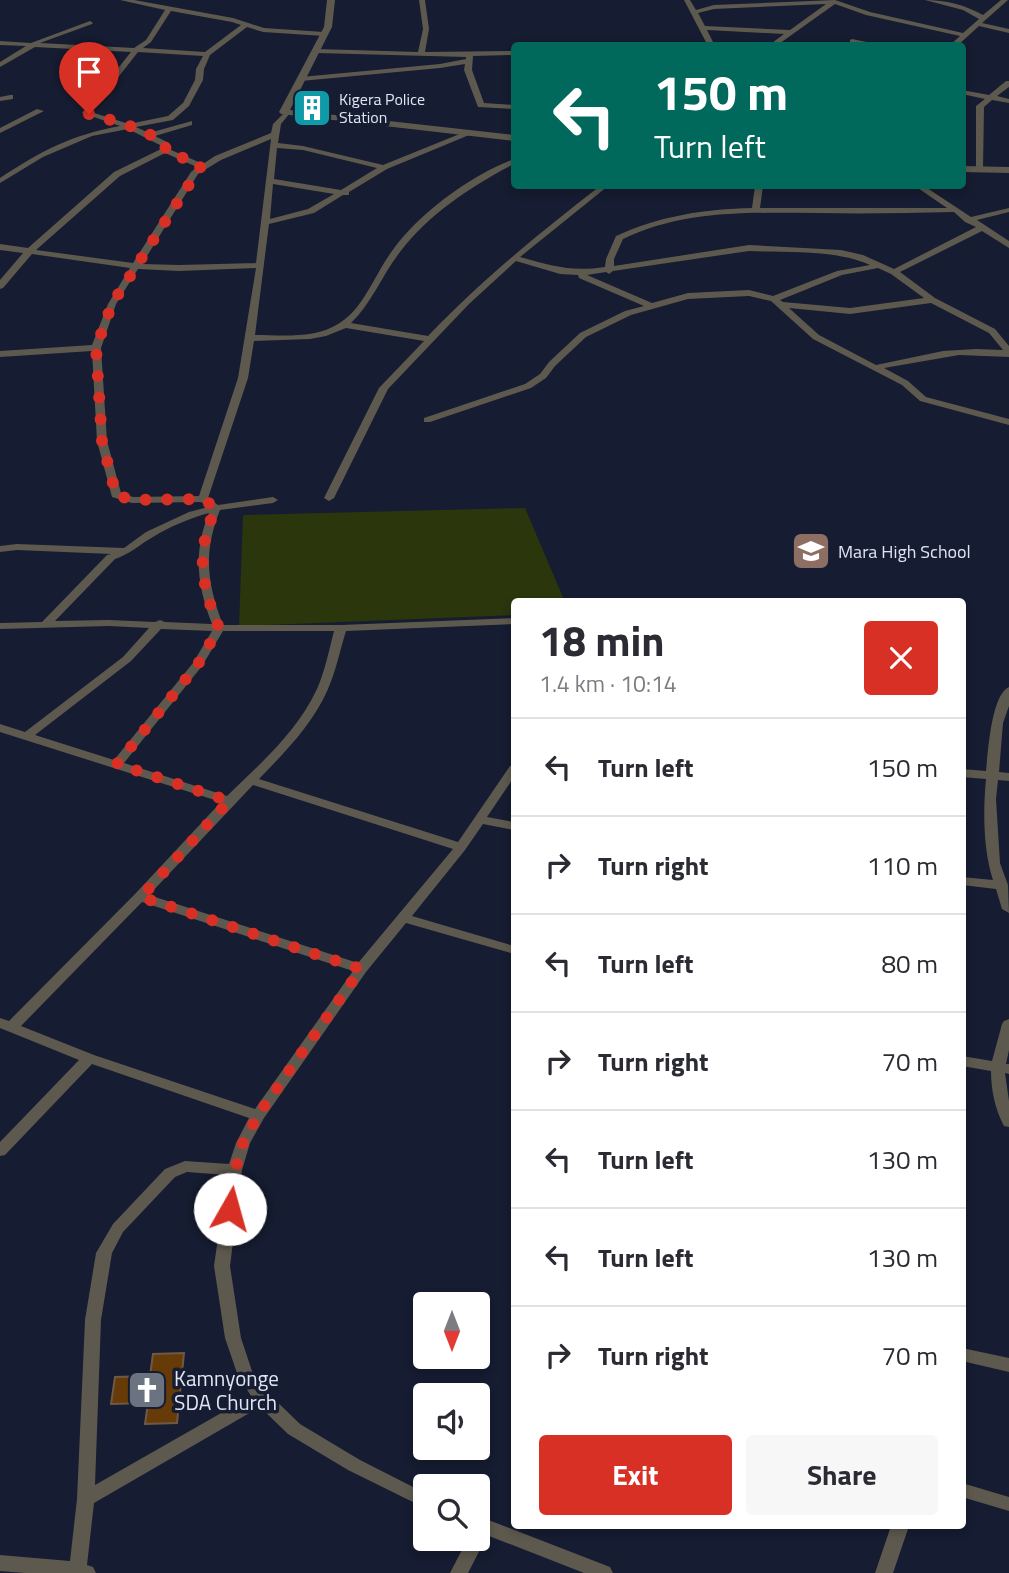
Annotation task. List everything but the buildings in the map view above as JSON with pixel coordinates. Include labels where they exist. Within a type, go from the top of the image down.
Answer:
[{"type":"street","points":[[123,0],[155,2],[169,9],[215,16],[276,32],[324,34]]},
{"type":"street","points":[[203,499],[243,378],[277,124],[317,51],[330,14],[331,0]]},
{"type":"street","points":[[421,54],[426,29],[422,0]]},
{"type":"street","points":[[928,0],[965,8],[980,21],[1009,30]]},
{"type":"street","points":[[694,12],[717,7],[836,1],[868,14],[965,35]]},
{"type":"street","points":[[777,42],[836,1]]},
{"type":"street","points":[[688,2],[717,7]]},
{"type":"street","points":[[688,2],[710,42]]},
{"type":"street","points":[[956,42],[1003,2],[1009,5]]},
{"type":"street","points":[[778,4],[812,17]]},
{"type":"street","points":[[165,150],[166,145],[150,135],[86,113],[136,50],[149,41],[169,9]]},
{"type":"street","points":[[24,44],[41,41],[90,23]]},
{"type":"street","points":[[0,181],[52,149],[102,130],[170,118],[186,104],[199,80],[206,54],[245,24]]},
{"type":"street","points":[[703,28],[791,32]]},
{"type":"street","points":[[852,41],[857,42]]},
{"type":"street","points":[[0,43],[206,54]]},
{"type":"street","points":[[0,65],[33,45]]},
{"type":"street","points":[[317,51],[469,58],[511,53]]},
{"type":"street","points":[[301,79],[447,65],[469,58]]},
{"type":"street","points":[[469,58],[469,75],[482,105],[511,107]]},
{"type":"street","points":[[979,169],[980,106],[1009,83]]},
{"type":"street","points":[[966,93],[1009,101]]},
{"type":"street","points":[[0,99],[10,97]]},
{"type":"street","points":[[0,131],[40,111]]},
{"type":"street","points":[[285,113],[511,138]]},
{"type":"street","points":[[150,135],[189,123]]},
{"type":"street","points":[[265,223],[311,211],[384,167],[470,133]]},
{"type":"street","points":[[216,508],[203,499],[132,500],[116,495],[102,441],[96,348],[112,304],[201,166],[275,134]]},
{"type":"street","points":[[273,145],[303,148],[384,167]]},
{"type":"street","points":[[165,150],[201,166]]},
{"type":"street","points":[[0,286],[30,251],[117,174],[165,150]]},
{"type":"street","points":[[346,325],[398,250],[425,221],[452,197],[477,180],[511,163]]},
{"type":"street","points":[[966,169],[1009,170]]},
{"type":"street","points":[[270,181],[346,192]]},
{"type":"street","points":[[329,498],[384,388],[429,339],[514,258],[600,189]]},
{"type":"street","points":[[756,211],[759,189]]},
{"type":"street","points":[[924,189],[1009,245]]},
{"type":"street","points":[[609,271],[610,260],[619,238],[646,224],[683,215],[756,211],[956,210]]},
{"type":"street","points":[[968,220],[1009,210]]},
{"type":"street","points":[[894,272],[981,228]]},
{"type":"street","points":[[0,247],[135,266],[179,268],[259,265]]},
{"type":"street","points":[[574,273],[609,271],[749,248],[841,253],[881,265],[894,272],[932,300],[992,331],[1009,353]]},
{"type":"street","points":[[514,258],[574,273],[649,305]]},
{"type":"street","points":[[778,302],[840,273],[881,265]]},
{"type":"street","points":[[427,420],[528,386],[543,376],[552,363],[583,335],[609,321],[649,305],[688,296],[732,292],[764,295],[778,302],[816,337],[878,367],[905,383],[923,399],[1009,422]]},
{"type":"street","points":[[778,302],[850,311],[932,300]]},
{"type":"street","points":[[250,338],[310,336],[346,325],[429,339]]},
{"type":"street","points":[[0,354],[96,348]]},
{"type":"street","points":[[878,367],[954,353],[1009,353]]},
{"type":"street","points":[[47,623],[111,558],[150,534],[193,514],[273,500]]},
{"type":"street","points":[[216,508],[211,518],[202,569],[203,584],[219,628]]},
{"type":"street","points":[[0,550],[17,547],[126,551]]},
{"type":"street","points":[[0,626],[47,623],[160,623],[219,628],[341,628],[511,621]]},
{"type":"street","points":[[26,737],[127,659],[160,623]]},
{"type":"street","points":[[117,764],[198,664],[219,628]]},
{"type":"street","points":[[258,1115],[89,1058],[6,1025],[141,897],[229,801],[281,750],[313,708],[331,666],[341,628]]},
{"type":"street","points":[[1009,690],[997,723],[990,799],[994,863],[1009,909]]},
{"type":"street","points":[[0,728],[229,801]]},
{"type":"street","points":[[966,773],[1009,777]]},
{"type":"street","points":[[413,1495],[354,1465],[294,1429],[261,1398],[245,1373],[233,1338],[222,1266],[235,1170],[243,1143],[258,1115],[361,969],[461,847],[511,774]]},
{"type":"street","points":[[250,780],[461,847]]},
{"type":"street","points":[[481,820],[511,825]]},
{"type":"street","points":[[994,863],[1009,863]]},
{"type":"street","points":[[966,881],[1002,885]]},
{"type":"street","points":[[141,897],[361,969]]},
{"type":"street","points":[[402,917],[511,949]]},
{"type":"street","points":[[1009,1024],[1001,1102],[1009,1122]]},
{"type":"street","points":[[0,1151],[89,1058]]},
{"type":"street","points":[[966,1062],[1003,1068]]},
{"type":"street","points":[[0,1563],[83,1571],[93,1320],[104,1253],[118,1228],[170,1173],[185,1166],[235,1170]]},
{"type":"street","points":[[966,1355],[1009,1365]]},
{"type":"street","points":[[86,1499],[261,1398]]},
{"type":"street","points":[[966,1491],[1009,1504]]},
{"type":"street","points":[[884,1573],[899,1529]]},
{"type":"street","points":[[490,1535],[604,1573]]},
{"type":"street","points":[[459,1573],[469,1551]]},
{"type":"green space","points":[[525,508],[563,598],[511,598],[511,615],[239,626],[243,515]]},
{"type":"place","name":"Kigera Police Station","points":[[312,108]]},
{"type":"place","name":"Mara High School","points":[[811,551]]},
{"type":"place","name":"Kamnyonge SDA Church","points":[[147,1390]]},
{"type":"route","points":[[89,114],[110,119],[159,139],[166,145],[165,150],[201,166],[112,304],[96,348],[102,441],[116,495],[132,500],[203,499],[216,508],[211,518],[202,569],[203,584],[219,628],[198,664],[117,764],[229,801],[141,897],[361,969],[258,1115],[243,1143],[235,1170],[230,1209]]}]
